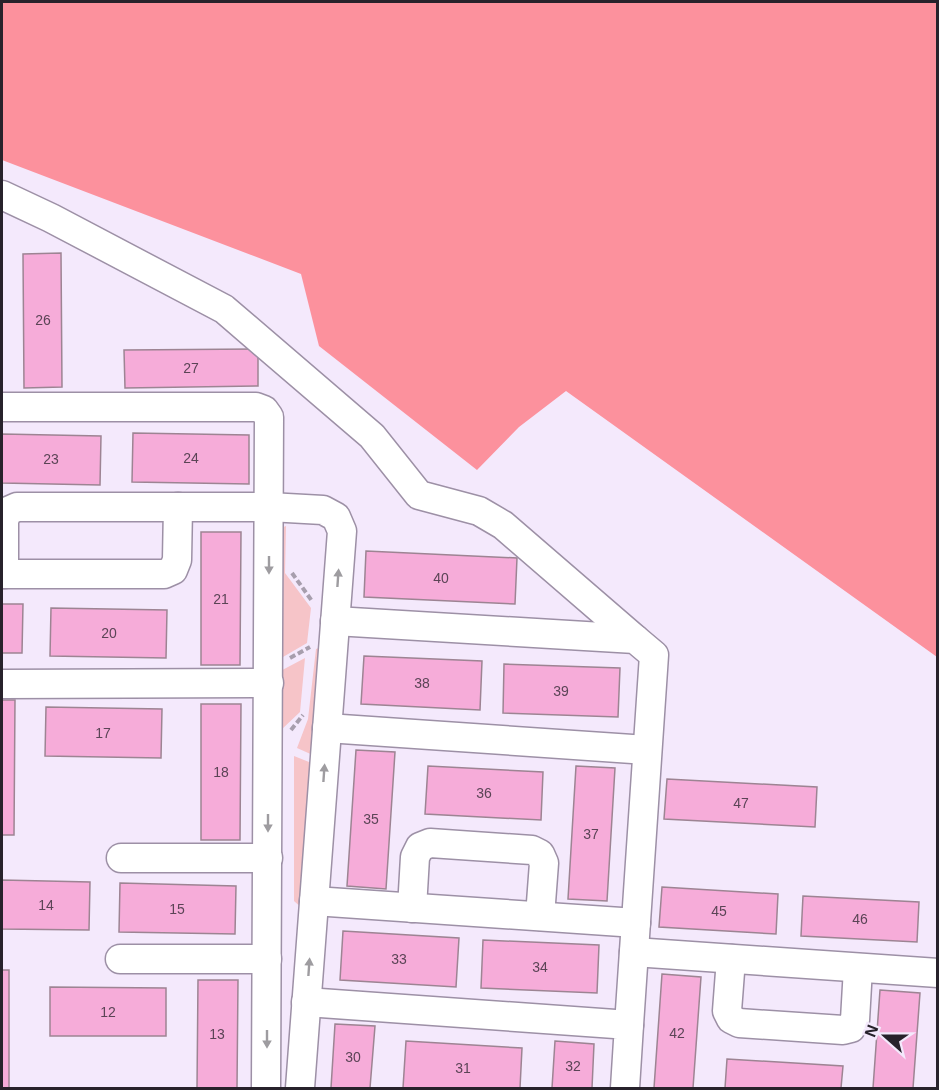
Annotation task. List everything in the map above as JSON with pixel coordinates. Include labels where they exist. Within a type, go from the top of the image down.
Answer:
[{"type":"street","points":[[2,195],[51,218],[224,309],[372,436],[419,495],[479,511],[503,525],[654,655],[625,1089]]},
{"type":"street","points":[[2,407],[256,407],[264,410],[269,417],[266,1089]]},
{"type":"street","points":[[177,507],[177,560],[173,570],[164,574],[3,574],[4,520],[8,512],[17,507],[177,507],[269,507],[323,510],[336,518],[342,531],[300,1089]]},
{"type":"street","points":[[335,627],[635,639]]},
{"type":"street","points":[[2,684],[269,676]]},
{"type":"street","points":[[327,728],[647,750]]},
{"type":"street","points":[[412,908],[416,857],[420,847],[430,843],[532,850],[540,854],[544,862],[540,916]]},
{"type":"street","points":[[121,858],[268,858]]},
{"type":"street","points":[[314,901],[636,923]]},
{"type":"street","points":[[634,952],[938,973]]},
{"type":"street","points":[[731,958],[727,1011],[730,1019],[739,1023],[831,1029],[851,1028],[855,1020],[858,968]]},
{"type":"street","points":[[120,959],[267,959]]},
{"type":"street","points":[[306,1002],[629,1025]]},
{"type":"path","points":[[269,676],[335,627]]},
{"type":"shaded area","points":[[2,2],[937,2],[937,657],[566,391],[519,427],[477,470],[319,346],[301,274],[2,160]]},
{"type":"shaded area","points":[[286,526],[285,573],[311,608],[307,643],[271,664],[281,528]]},
{"type":"shaded area","points":[[324,646],[315,756],[297,748],[308,719],[316,649]]},
{"type":"shaded area","points":[[305,658],[300,712],[281,730],[281,964],[271,971],[271,676]]},
{"type":"shaded area","points":[[294,756],[314,764],[303,909],[294,901]]},
{"type":"building","points":[[61,253],[62,387],[24,388],[23,254]]},
{"type":"building","points":[[258,349],[258,386],[125,388],[124,350]]},
{"type":"building","points":[[133,433],[249,435],[249,484],[132,482]]},
{"type":"building","points":[[2,434],[101,436],[100,485],[2,483]]},
{"type":"building","points":[[201,532],[241,532],[240,665],[201,665]]},
{"type":"building","points":[[366,551],[517,558],[515,604],[364,597]]},
{"type":"building","points":[[2,604],[23,604],[22,653],[2,653]]},
{"type":"building","points":[[51,608],[167,610],[166,658],[50,656]]},
{"type":"building","points":[[364,656],[482,661],[480,710],[361,704]]},
{"type":"building","points":[[504,664],[620,668],[618,717],[503,713]]},
{"type":"building","points":[[2,700],[15,700],[14,835],[2,835]]},
{"type":"building","points":[[201,704],[241,704],[240,840],[201,840]]},
{"type":"building","points":[[46,707],[162,709],[161,758],[45,756]]},
{"type":"building","points":[[356,750],[395,752],[386,889],[347,886]]},
{"type":"building","points":[[428,766],[543,772],[541,820],[425,814]]},
{"type":"building","points":[[576,766],[615,768],[607,901],[568,899]]},
{"type":"building","points":[[667,779],[817,787],[815,827],[664,819]]},
{"type":"building","points":[[2,880],[90,882],[89,930],[2,929]]},
{"type":"building","points":[[120,883],[236,886],[235,934],[119,932]]},
{"type":"building","points":[[662,887],[778,894],[776,934],[659,927]]},
{"type":"building","points":[[803,896],[919,902],[917,942],[801,936]]},
{"type":"building","points":[[343,931],[459,938],[456,987],[340,980]]},
{"type":"building","points":[[483,940],[599,945],[597,993],[481,988]]},
{"type":"building","points":[[2,970],[9,970],[9,1088],[2,1088]]},
{"type":"building","points":[[662,974],[701,977],[693,1088],[654,1088]]},
{"type":"building","points":[[198,980],[238,980],[237,1088],[197,1088]]},
{"type":"building","points":[[50,987],[166,988],[166,1036],[50,1036]]},
{"type":"building","points":[[880,990],[920,993],[913,1088],[873,1088]]},
{"type":"building","points":[[335,1024],[375,1026],[370,1088],[331,1088]]},
{"type":"building","points":[[406,1041],[522,1048],[520,1088],[403,1088]]},
{"type":"building","points":[[555,1041],[594,1044],[592,1088],[552,1088]]},
{"type":"building","points":[[727,1059],[843,1066],[841,1088],[725,1088]]}]
